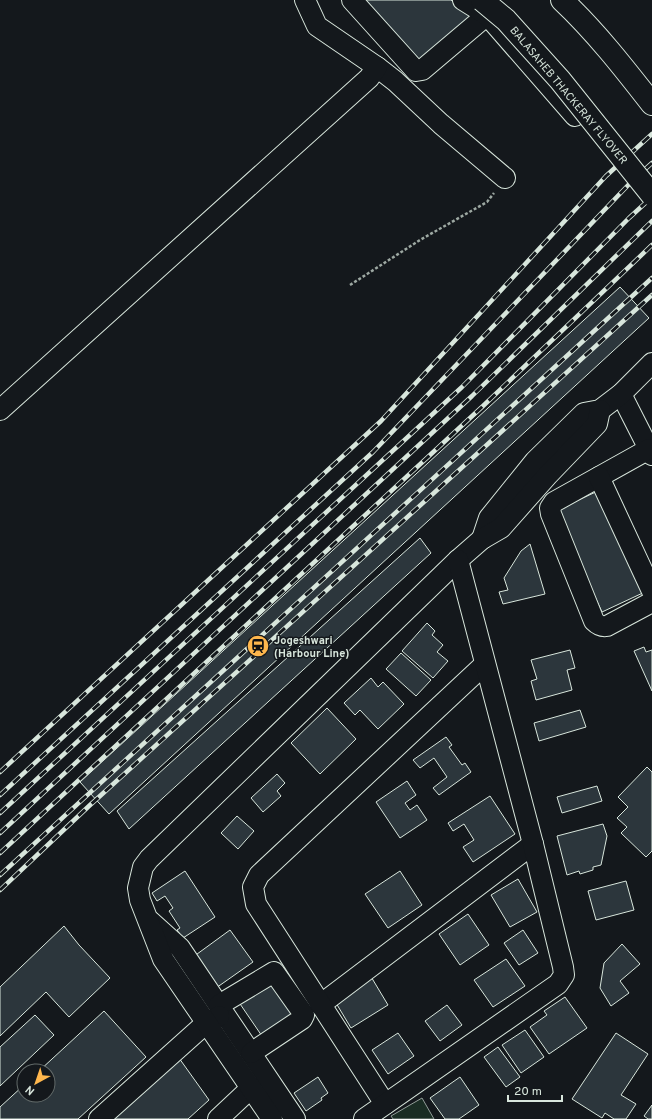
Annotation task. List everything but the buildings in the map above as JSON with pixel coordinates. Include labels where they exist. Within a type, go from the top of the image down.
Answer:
[{"type":"main road","points":[[562,0],[577,14],[617,60],[652,104]]},
{"type":"main road","name":"BALASAHEB THACKERAY FLYOVER","points":[[484,8],[506,20],[560,80],[652,195]]},
{"type":"street","points":[[305,0],[317,26],[395,81],[441,124],[505,178]]},
{"type":"street","points":[[352,0],[416,71],[422,70],[484,8]]},
{"type":"street","points":[[463,0],[484,8],[575,116]]},
{"type":"street","points":[[0,410],[363,83],[377,67]]},
{"type":"street","points":[[295,1119],[251,1053],[163,958],[140,900],[138,888],[143,867],[149,859],[458,560],[482,539],[501,528],[547,476],[597,424],[600,410],[620,394],[652,363]]},
{"type":"street","points":[[620,394],[651,452],[599,477],[554,502],[550,508],[551,514],[594,621],[598,625],[602,627],[607,626],[652,602]]},
{"type":"street","points":[[599,477],[652,590]]},
{"type":"street","points":[[364,1119],[558,984],[564,975],[533,844],[458,560]]},
{"type":"street","points":[[385,1104],[256,904],[253,887],[259,875],[485,664]]},
{"type":"street","points":[[320,1005],[533,844]]},
{"type":"street","points":[[99,1119],[216,1014],[274,972],[303,1013],[302,1019],[251,1053]]},
{"type":"street","points":[[216,1014],[251,1088],[272,1119]]},
{"type":"street","points":[[218,1119],[251,1088]]},
{"type":"path","points":[[350,285],[387,263],[420,240],[487,202],[505,178]]},
{"type":"green space","points":[[422,1098],[434,1119],[393,1119],[391,1116]]},
{"type":"railway","points":[[0,772],[381,421],[606,176],[652,134]]},
{"type":"railway","points":[[0,795],[373,452],[634,179],[652,163]]},
{"type":"railway","points":[[0,813],[462,387],[629,218],[652,197]]},
{"type":"railway","points":[[0,833],[472,396],[652,221]]},
{"type":"railway","points":[[0,853],[483,406],[652,245]]},
{"type":"railway","points":[[0,875],[652,278]]},
{"type":"railway","points":[[0,890],[89,806],[652,295]]},
{"type":"place","name":"Jogeshwari (Harbour Line)","points":[[258,646]]}]
